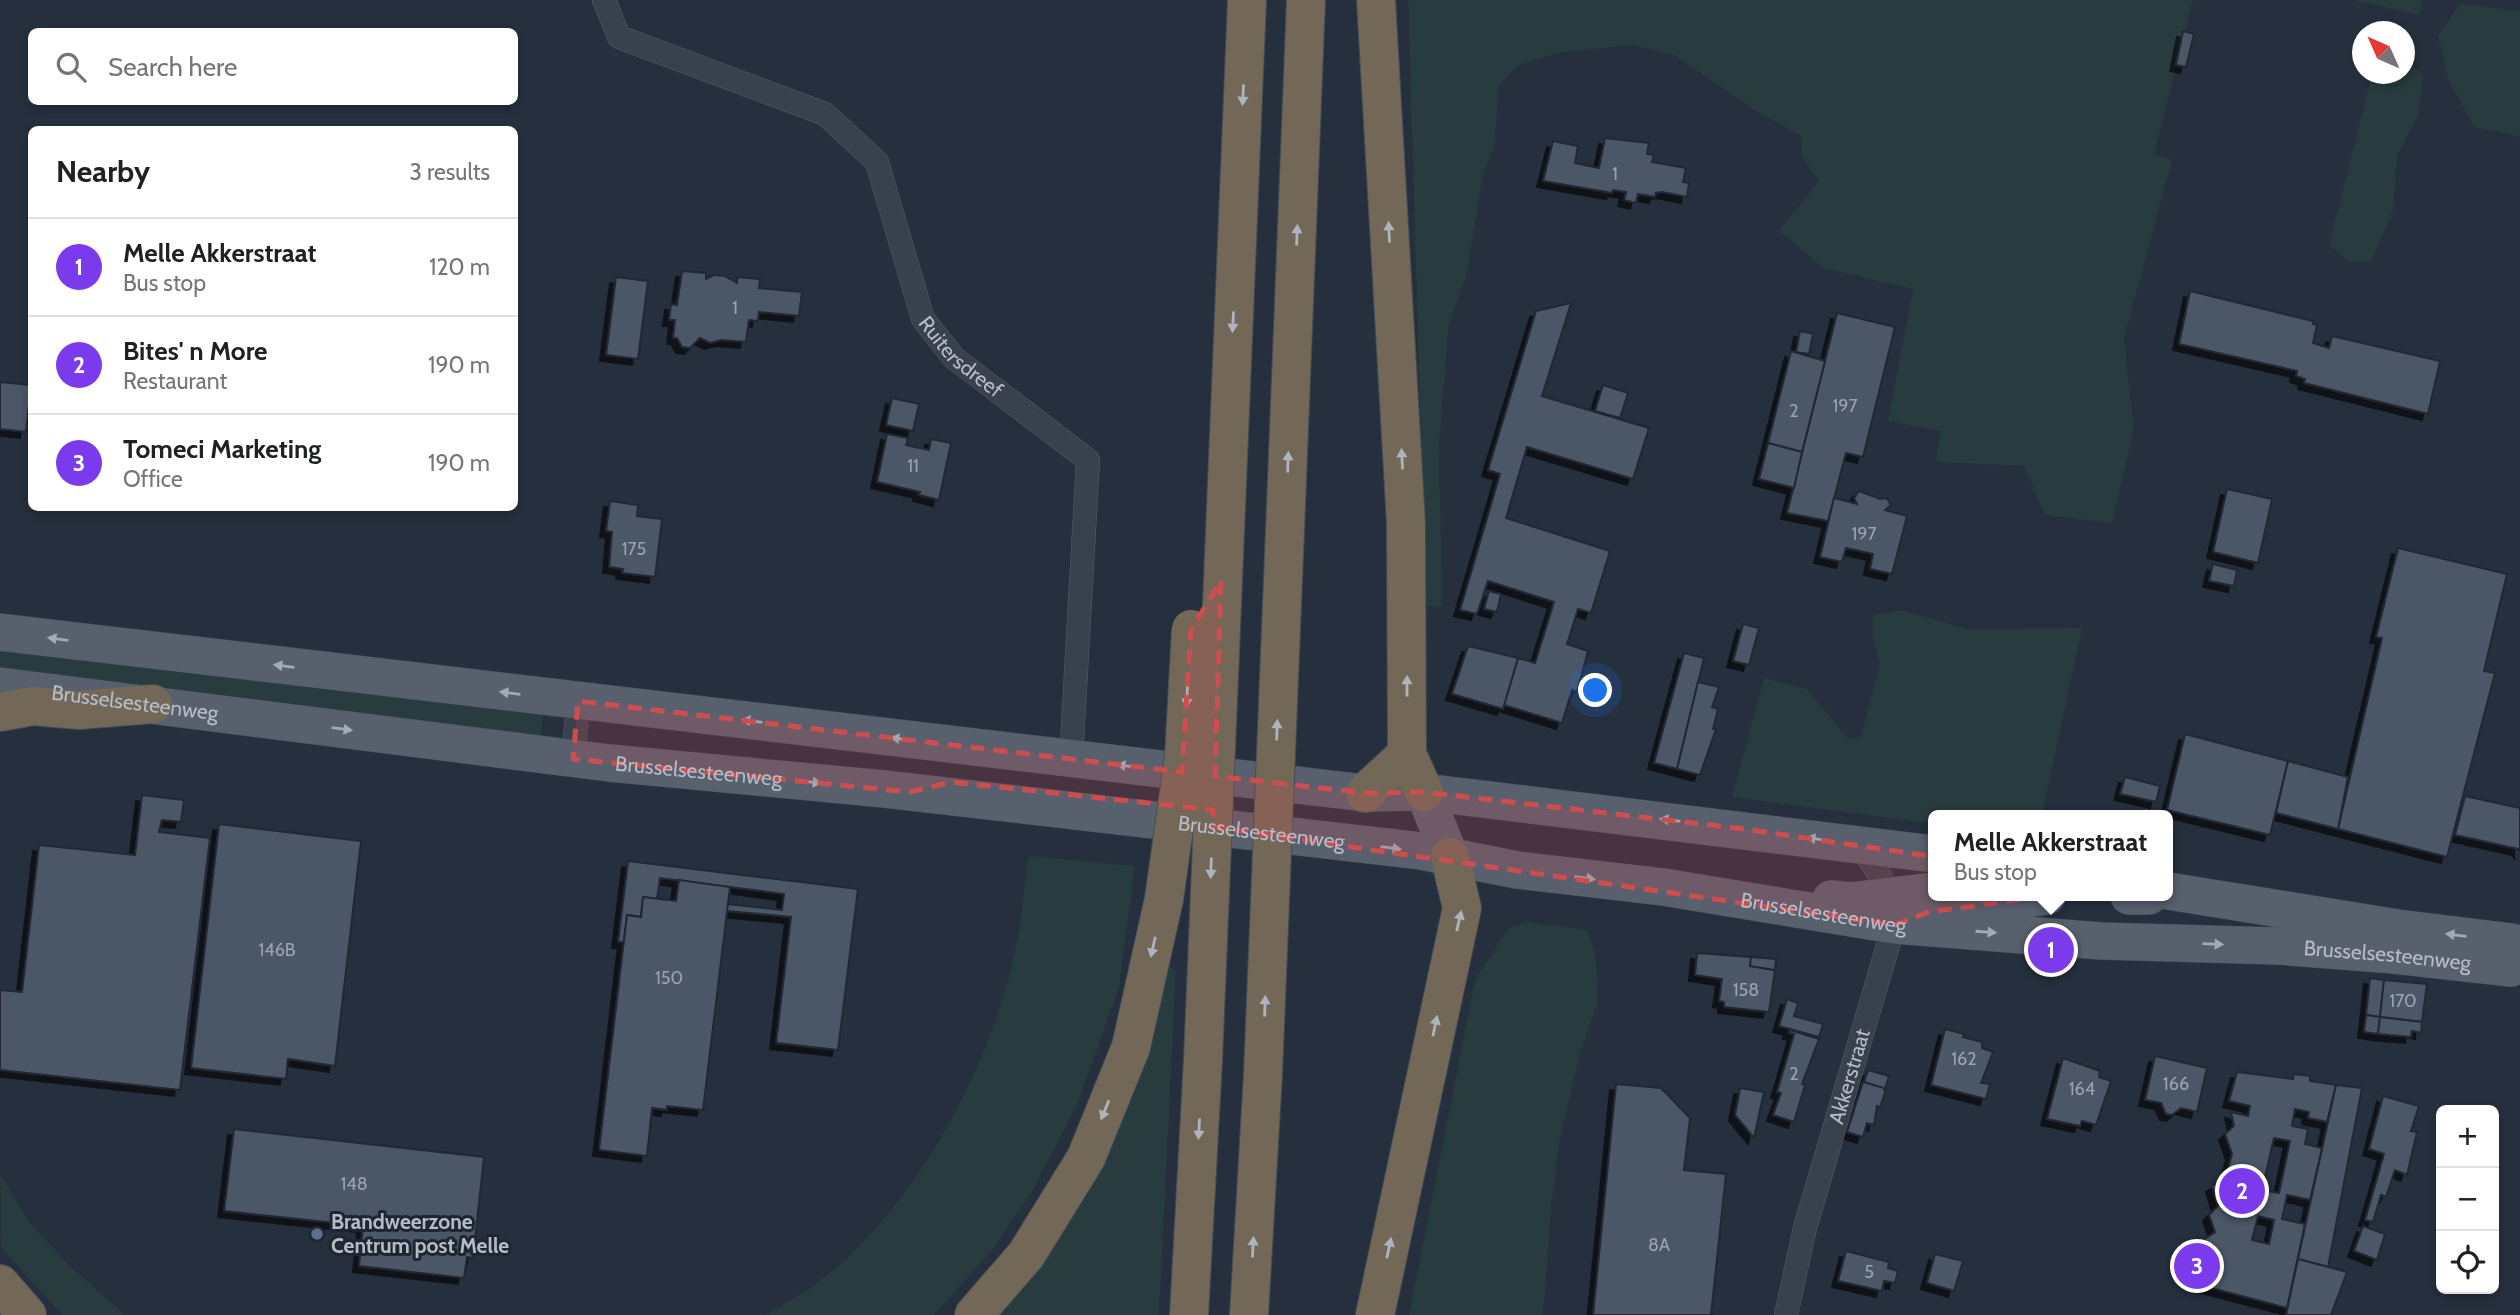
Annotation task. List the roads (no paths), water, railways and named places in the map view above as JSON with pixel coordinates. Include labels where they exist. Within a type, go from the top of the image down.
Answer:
[{"type":"highway","points":[[974,1315],[1026,1255],[1086,1158],[1131,1047],[1164,899],[1206,629],[1221,581],[1247,0]]},
{"type":"highway","points":[[1249,1315],[1263,1074],[1306,0]]},
{"type":"highway","points":[[1376,0],[1406,524],[1407,754],[1424,792]]},
{"type":"highway","points":[[1189,1315],[1203,1060],[1206,629]]},
{"type":"highway","points":[[0,712],[33,706],[79,709],[153,704]]},
{"type":"highway","points":[[1365,793],[1407,754]]},
{"type":"highway","points":[[1374,1315],[1461,908],[1450,857]]},
{"type":"highway","points":[[0,1284],[27,1315]]},
{"type":"main road","points":[[0,632],[1071,760],[1365,793],[1424,792],[1928,853]]},
{"type":"main road","name":"Brusselsesteenweg","points":[[0,686],[573,759],[910,792],[1450,857],[1517,870],[1663,887],[1850,901],[1891,910],[2101,941],[2278,946],[2511,968],[2520,961]]},
{"type":"main road","points":[[910,792],[952,782],[1333,823],[1365,793]]},
{"type":"main road","points":[[1424,792],[1450,857]]},
{"type":"main road","name":"Brusselsesteenweg","points":[[2173,893],[2398,928],[2512,942],[2520,950]]},
{"type":"main road","points":[[1891,910],[1928,894]]},
{"type":"main road","points":[[1891,910],[1929,912],[2009,901]]},
{"type":"street","name":"Ruitersdreef","points":[[604,0],[619,37],[824,114],[877,162],[923,319],[954,358],[1088,460],[1071,760]]},
{"type":"street","points":[[573,759],[578,701]]},
{"type":"street","points":[[1858,844],[1879,873],[1891,910]]},
{"type":"street","name":"Akkerstraat","points":[[1786,1315],[1805,1228],[1891,910]]},
{"type":"place","name":"Melle Akkerstraat","points":[[2051,950]]},
{"type":"place","name":"Bites' n More","points":[[2242,1191]]},
{"type":"place","name":"Brandweerzone Centrum post Melle","points":[[317,1234]]},
{"type":"place","name":"Tomeci Marketing","points":[[2197,1266]]}]
